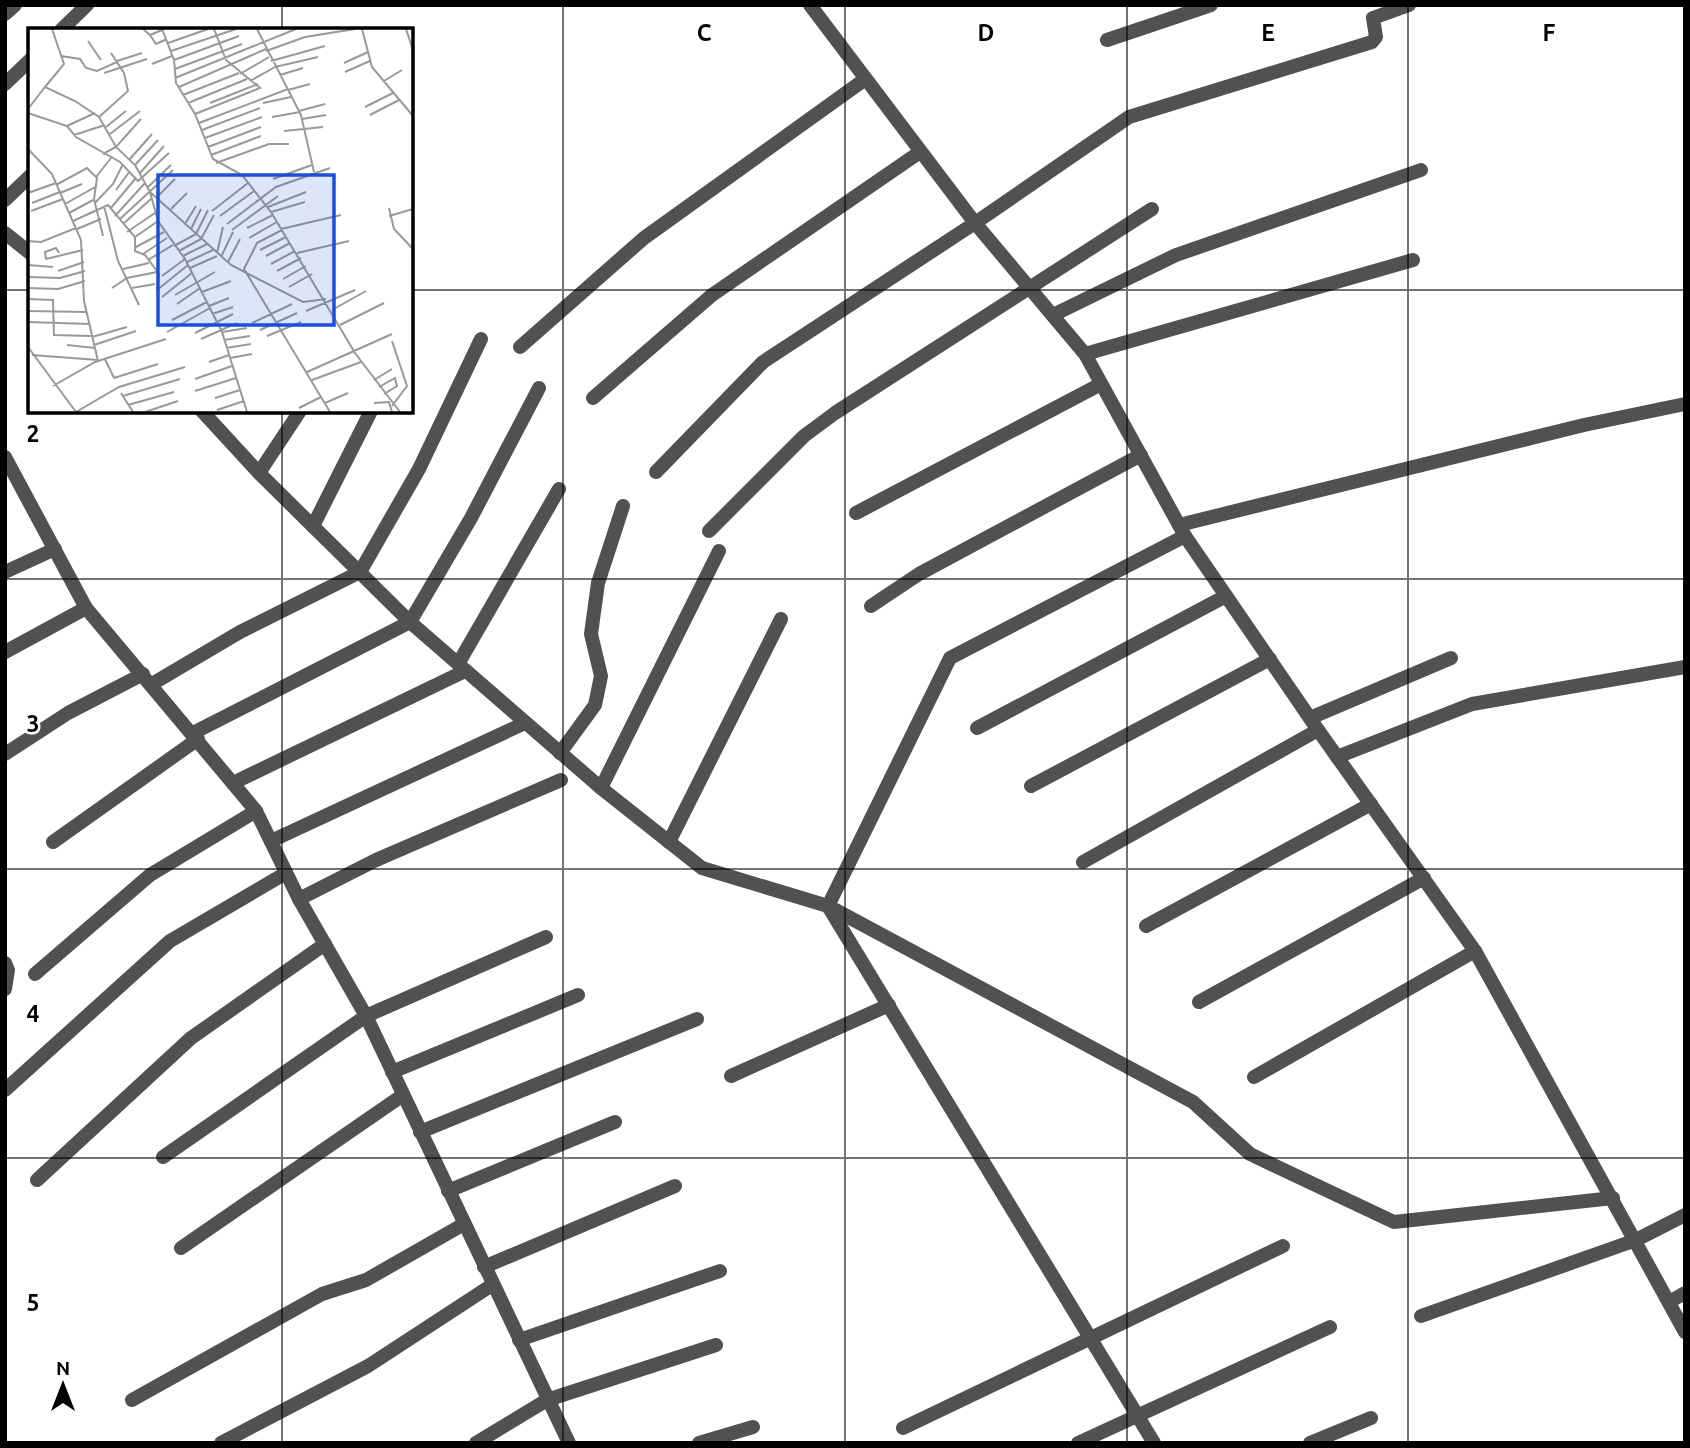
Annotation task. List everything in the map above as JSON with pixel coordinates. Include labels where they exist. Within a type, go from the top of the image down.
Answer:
[{"type":"street","points":[[5,14],[15,5]]},
{"type":"street","points":[[63,28],[87,5]]},
{"type":"street","points":[[810,5],[864,80],[975,223],[1085,355],[1182,531],[1314,724],[1475,951],[1685,1332]]},
{"type":"street","points":[[1107,40],[1211,5]]},
{"type":"street","points":[[656,472],[762,362],[975,223],[1129,117],[1372,42],[1376,37],[1373,18],[1409,5]]},
{"type":"street","points":[[5,84],[28,62]]},
{"type":"street","points":[[520,348],[644,238],[864,80]]},
{"type":"street","points":[[593,398],[712,295],[920,152]]},
{"type":"street","points":[[1053,315],[1176,255],[1421,170]]},
{"type":"street","points":[[5,200],[28,178]]},
{"type":"street","points":[[709,531],[804,436],[835,413],[1152,209]]},
{"type":"street","points":[[5,233],[28,251]]},
{"type":"street","points":[[1085,355],[1413,260]]},
{"type":"street","points":[[5,754],[68,713],[147,679],[360,572],[419,469],[481,340]]},
{"type":"street","points":[[856,513],[1101,384]]},
{"type":"street","points":[[54,842],[196,736],[410,622],[471,518],[539,388]]},
{"type":"street","points":[[828,906],[950,658],[1182,531],[1584,425],[1685,404]]},
{"type":"street","points":[[204,413],[259,473],[410,622],[601,788],[702,868],[828,906],[1193,1102],[1250,1154],[1394,1222],[1613,1198]]},
{"type":"street","points":[[259,473],[299,413]]},
{"type":"street","points":[[313,526],[369,413]]},
{"type":"street","points":[[871,606],[919,574],[1140,455]]},
{"type":"street","points":[[5,457],[86,608],[196,736],[256,811],[299,899],[366,1016],[569,1443]]},
{"type":"street","points":[[233,783],[462,667],[559,489]]},
{"type":"street","points":[[560,753],[595,705],[601,676],[591,634],[598,583],[623,506]]},
{"type":"street","points":[[5,572],[55,549]]},
{"type":"street","points":[[601,788],[719,551]]},
{"type":"street","points":[[978,728],[1226,596]]},
{"type":"street","points":[[5,652],[86,608]]},
{"type":"street","points":[[669,842],[781,619]]},
{"type":"street","points":[[1031,786],[1270,659]]},
{"type":"street","points":[[1083,862],[1314,724],[1451,659]]},
{"type":"street","points":[[1338,757],[1472,704],[1685,667]]},
{"type":"street","points":[[271,841],[526,723]]},
{"type":"street","points":[[299,899],[376,860],[561,780]]},
{"type":"street","points":[[1146,926],[1371,804]]},
{"type":"street","points":[[35,974],[150,875],[256,811]]},
{"type":"street","points":[[5,1090],[170,941],[286,873]]},
{"type":"street","points":[[1199,1002],[1424,878]]},
{"type":"street","points":[[828,906],[1154,1443]]},
{"type":"street","points":[[163,1157],[366,1016],[545,937]]},
{"type":"street","points":[[37,1180],[191,1038],[325,944]]},
{"type":"street","points":[[1254,1077],[1475,951]]},
{"type":"street","points":[[5,963],[8,970],[5,989]]},
{"type":"street","points":[[392,1072],[578,995]]},
{"type":"street","points":[[731,1076],[889,1005]]},
{"type":"street","points":[[420,1132],[697,1018]]},
{"type":"street","points":[[181,1248],[403,1095]]},
{"type":"street","points":[[448,1191],[615,1122]]},
{"type":"street","points":[[484,1267],[675,1186]]},
{"type":"street","points":[[1421,1316],[1636,1240],[1685,1214]]},
{"type":"street","points":[[132,1400],[322,1294],[366,1280],[464,1224]]},
{"type":"street","points":[[903,1429],[1090,1336],[1283,1246]]},
{"type":"street","points":[[519,1340],[720,1271]]},
{"type":"street","points":[[221,1443],[368,1366],[492,1284]]},
{"type":"street","points":[[1669,1302],[1685,1293]]},
{"type":"street","points":[[1078,1443],[1330,1327]]},
{"type":"street","points":[[476,1443],[547,1400],[716,1345]]},
{"type":"street","points":[[1310,1443],[1371,1418]]},
{"type":"street","points":[[699,1443],[753,1427]]}]
